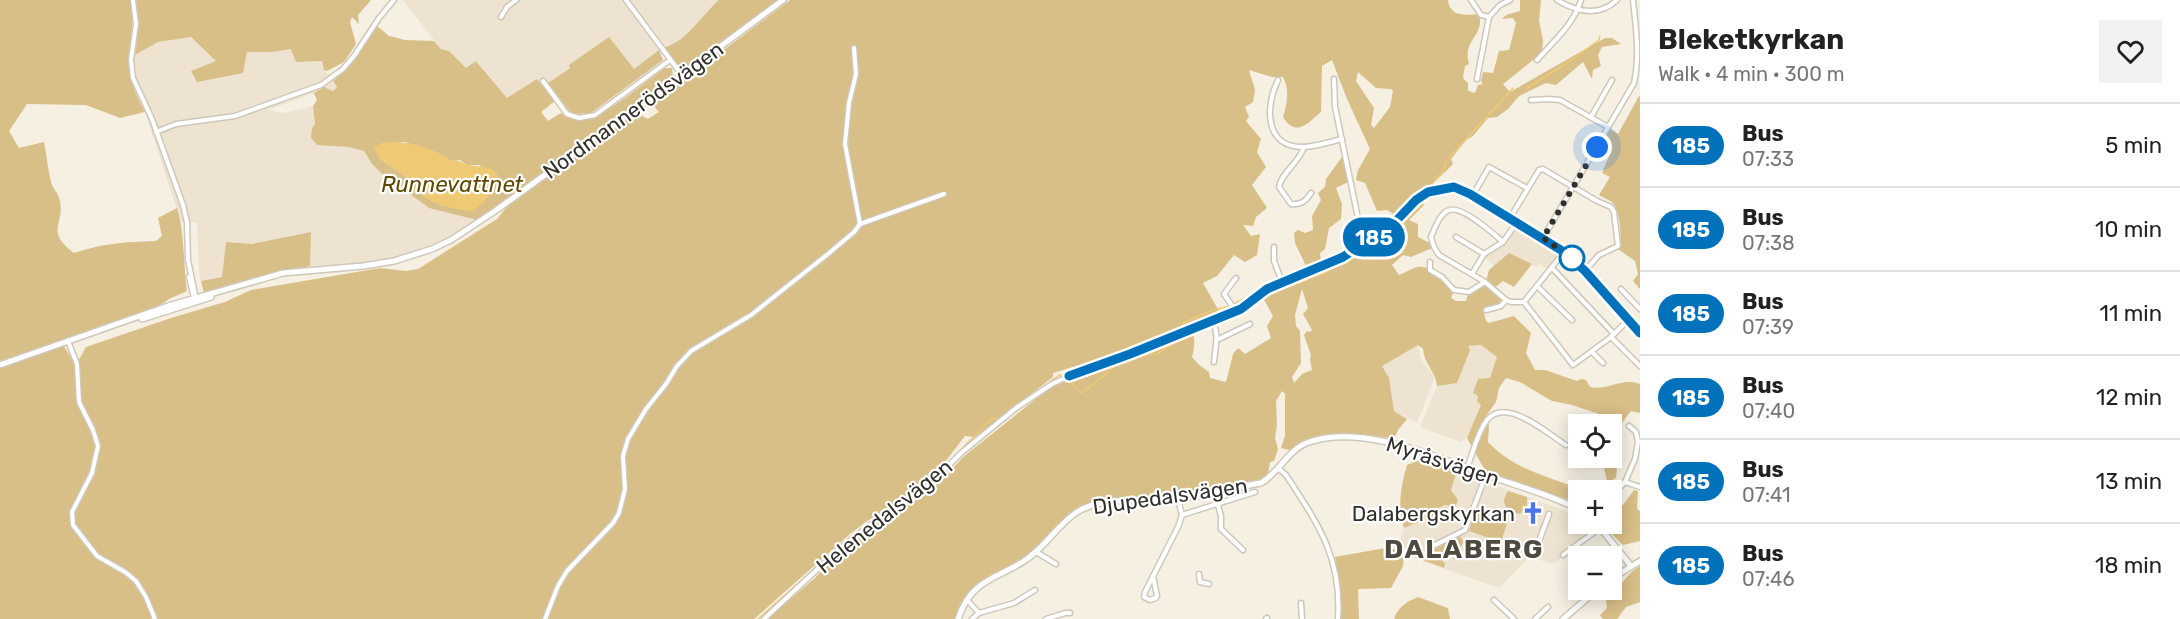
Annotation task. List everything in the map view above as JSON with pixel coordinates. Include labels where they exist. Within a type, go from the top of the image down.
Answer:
[{"type":"main road","name":"Nordmannerödsvägen","points":[[0,365],[196,299],[291,271],[363,266],[394,261],[432,249],[451,240],[505,204],[783,0]]},
{"type":"main road","name":"Myråsvägen","points":[[1278,468],[1301,445],[1324,438],[1371,439],[1399,445],[1486,474],[1568,505]]},
{"type":"main road","name":"Djupedalsvägen","points":[[958,619],[967,600],[982,583],[1018,565],[1036,552],[1077,512],[1105,503],[1178,499],[1261,483],[1278,468]]},
{"type":"main road","points":[[1607,534],[1630,566]]},
{"type":"main road","points":[[1622,571],[1640,561]]},
{"type":"main road","points":[[1563,619],[1585,600]]},
{"type":"street","points":[[133,0],[136,24],[131,60],[133,78],[152,119],[183,206],[187,222],[189,281],[196,299]]},
{"type":"street","points":[[156,132],[176,124],[236,116],[321,85],[343,69],[394,0]]},
{"type":"street","points":[[501,16],[516,0]]},
{"type":"street","points":[[626,0],[682,75]]},
{"type":"street","points":[[1471,0],[1481,15],[1489,17]]},
{"type":"street","points":[[1478,79],[1489,17],[1500,5],[1510,0]]},
{"type":"street","points":[[1557,0],[1578,10],[1599,11],[1617,0]]},
{"type":"street","points":[[1537,60],[1566,28],[1578,10],[1581,0]]},
{"type":"street","points":[[1543,238],[1634,83],[1640,57],[1633,0]]},
{"type":"street","points":[[854,48],[856,74],[849,103],[845,144],[860,224]]},
{"type":"street","points":[[543,81],[567,114],[572,117],[586,117],[595,115],[670,60]]},
{"type":"street","points":[[1334,79],[1334,94],[1358,218],[1369,241]]},
{"type":"street","points":[[1278,80],[1269,114],[1272,128],[1282,141],[1304,147],[1342,139]]},
{"type":"street","points":[[1591,117],[1612,80]]},
{"type":"street","points":[[1531,100],[1560,100],[1608,127]]},
{"type":"street","points":[[1304,147],[1301,157],[1280,180],[1279,187],[1291,204],[1298,205],[1307,200],[1311,193]]},
{"type":"street","points":[[1473,196],[1489,167],[1527,188]]},
{"type":"street","points":[[1510,218],[1539,170],[1543,169],[1597,201],[1607,204],[1614,212],[1618,246],[1599,255],[1585,271]]},
{"type":"street","name":"Helenedalsvägen","points":[[764,619],[818,567],[857,534],[926,488],[961,453],[1016,408],[1068,376],[1130,354],[1236,311],[1260,293],[1343,257],[1396,221],[1416,200],[1428,192],[1454,187],[1543,238],[1564,252],[1585,271],[1639,330]]},
{"type":"street","points":[[545,619],[558,586],[567,571],[613,523],[625,489],[623,456],[628,439],[646,408],[691,351],[752,315],[860,224],[944,194]]},
{"type":"street","points":[[1503,242],[1454,209],[1447,211],[1441,217],[1431,237],[1439,255],[1485,282],[1506,300],[1524,302]]},
{"type":"street","points":[[1472,274],[1484,254],[1503,242],[1517,222]]},
{"type":"street","points":[[1455,237],[1484,254]]},
{"type":"street","points":[[1274,246],[1274,261],[1282,282]]},
{"type":"street","points":[[1524,302],[1564,252]]},
{"type":"street","points":[[1430,262],[1431,270],[1442,277],[1454,290],[1469,292],[1485,282]]},
{"type":"street","points":[[1552,268],[1640,366]]},
{"type":"street","points":[[1236,278],[1224,294],[1236,311]]},
{"type":"street","points":[[1537,286],[1572,321]]},
{"type":"street","points":[[1621,289],[1640,309]]},
{"type":"street","points":[[1485,310],[1501,306],[1506,300]]},
{"type":"street","points":[[1524,302],[1573,365],[1592,352],[1629,319]]},
{"type":"street","points":[[1212,321],[1218,332],[1214,362]]},
{"type":"street","points":[[1218,339],[1250,324]]},
{"type":"street","points":[[68,341],[77,364],[79,402],[98,446],[92,473],[72,512],[73,525],[97,556],[136,581],[155,619]]},
{"type":"street","points":[[1592,352],[1603,363]]},
{"type":"street","points":[[1467,468],[1485,424],[1491,416],[1500,412],[1522,417],[1566,445]]},
{"type":"street","points":[[1622,485],[1635,459],[1638,442],[1636,432],[1629,426]]},
{"type":"street","points":[[1278,468],[1286,475],[1324,535],[1334,566],[1338,589],[1338,619]]},
{"type":"street","points":[[1431,548],[1465,530],[1486,474]]},
{"type":"street","points":[[1625,482],[1640,487]]},
{"type":"street","points":[[1182,515],[1255,492]]},
{"type":"street","points":[[1153,576],[1157,596],[1150,600],[1145,594],[1153,576],[1178,527],[1182,515],[1178,499]]},
{"type":"street","points":[[1218,505],[1221,529],[1243,550]]},
{"type":"street","points":[[1534,555],[1549,514]]},
{"type":"street","points":[[1563,555],[1589,534]]},
{"type":"street","points":[[1036,552],[1056,564]]},
{"type":"street","points":[[1199,574],[1200,582],[1209,584]]},
{"type":"street","points":[[972,619],[991,608],[1014,603],[1035,590]]},
{"type":"street","points":[[967,600],[979,613]]},
{"type":"street","points":[[1494,600],[1514,619]]},
{"type":"street","points":[[1301,603],[1302,619]]},
{"type":"street","points":[[1534,619],[1548,607]]},
{"type":"street","points":[[1046,619],[1070,613]]},
{"type":"shaded area","points":[[0,0],[131,0],[132,81],[145,112],[120,118],[86,105],[27,104],[9,131],[19,148],[44,142],[51,180],[61,207],[58,232],[65,245],[74,253],[115,244],[156,241],[162,236],[158,218],[177,208],[183,239],[187,291],[157,307],[0,361]]},
{"type":"shaded area","points":[[135,0],[371,0],[358,15],[359,24],[352,17],[350,22],[356,44],[344,62],[327,71],[324,70],[322,61],[296,62],[291,49],[247,52],[243,73],[197,82],[191,71],[216,61],[191,37],[158,42],[135,55],[138,33]]},
{"type":"shaded area","points":[[403,0],[719,0],[690,31],[673,45],[659,50],[634,70],[569,65],[570,67],[544,86],[537,79],[507,98],[477,61],[466,68],[449,51],[441,49]]},
{"type":"shaded area","points":[[719,0],[778,0],[685,68],[679,67],[664,48],[687,34]]},
{"type":"shaded area","points":[[790,0],[1448,0],[1452,10],[1459,14],[1479,14],[1479,28],[1468,49],[1469,64],[1465,66],[1463,78],[1468,83],[1468,91],[1475,93],[1478,85],[1483,84],[1481,81],[1483,72],[1493,73],[1499,51],[1509,50],[1516,23],[1513,18],[1502,19],[1506,15],[1520,11],[1520,0],[1541,0],[1539,20],[1543,41],[1542,53],[1503,84],[1510,92],[1605,38],[1612,38],[1621,44],[1602,47],[1598,55],[1601,66],[1593,70],[1592,79],[1583,62],[1556,85],[1546,83],[1519,96],[1508,109],[1497,117],[1488,118],[1451,159],[1453,164],[1396,216],[1387,210],[1377,211],[1365,183],[1356,180],[1358,170],[1370,149],[1332,60],[1322,66],[1321,112],[1307,124],[1297,128],[1283,117],[1287,92],[1283,77],[1272,77],[1249,70],[1255,90],[1253,102],[1245,107],[1249,117],[1246,121],[1261,139],[1257,152],[1266,167],[1252,185],[1267,208],[1256,217],[1253,226],[1243,225],[1251,236],[1260,234],[1257,255],[1245,262],[1234,255],[1217,276],[1203,283],[1220,313],[1189,326],[1194,341],[1192,357],[1209,372],[1210,378],[1226,382],[1233,354],[1238,348],[1245,354],[1271,338],[1267,326],[1273,316],[1261,294],[1338,265],[1367,250],[1386,237],[1422,202],[1424,205],[1409,220],[1418,224],[1418,237],[1430,243],[1432,248],[1411,257],[1403,255],[1392,265],[1399,275],[1413,268],[1423,267],[1438,276],[1453,293],[1451,298],[1456,301],[1466,301],[1468,294],[1485,285],[1489,270],[1509,253],[1532,264],[1514,287],[1503,281],[1493,289],[1501,300],[1483,309],[1486,321],[1489,323],[1514,316],[1531,333],[1526,353],[1535,370],[1545,370],[1577,381],[1586,380],[1590,387],[1597,388],[1627,382],[1640,384],[1640,413],[1631,411],[1622,423],[1622,414],[1599,414],[1552,401],[1520,382],[1506,378],[1499,388],[1496,402],[1484,419],[1489,425],[1488,442],[1497,451],[1518,464],[1568,485],[1568,500],[1486,472],[1467,438],[1481,405],[1477,401],[1478,396],[1473,393],[1478,379],[1490,378],[1497,357],[1481,345],[1468,346],[1470,350],[1457,383],[1437,386],[1423,349],[1418,345],[1382,366],[1389,378],[1394,411],[1407,419],[1394,439],[1354,434],[1326,435],[1301,442],[1290,450],[1281,448],[1285,436],[1285,394],[1282,391],[1276,401],[1275,438],[1278,449],[1274,461],[1270,462],[1268,474],[1259,480],[1204,494],[1090,504],[1079,509],[1028,555],[975,585],[963,600],[955,619],[767,619],[816,577],[835,556],[882,521],[927,493],[963,457],[1047,390],[1066,379],[1112,365],[1109,356],[1053,373],[1053,377],[975,437],[965,436],[926,483],[850,534],[754,619],[0,619],[0,369],[63,345],[76,365],[86,347],[225,302],[251,290],[380,268],[406,271],[418,269],[497,219],[506,208],[635,112],[648,119],[659,112],[652,104]],"holes":[[[1358,72],[1376,88],[1393,91],[1390,107],[1374,128],[1371,125],[1374,108],[1356,81]],[[1302,289],[1308,308],[1303,314],[1312,330],[1307,331],[1304,335],[1311,355],[1312,370],[1302,374],[1294,383],[1292,377],[1301,363],[1300,331],[1296,326],[1295,315]]]},
{"type":"shaded area","points":[[377,26],[389,36],[405,40],[434,41],[441,49],[449,51],[466,68],[476,61],[507,98],[537,79],[555,101],[541,112],[548,121],[561,113],[576,120],[595,116],[615,105],[665,68],[672,68],[673,76],[477,220],[429,208],[381,173],[364,151],[348,147],[317,145],[311,138],[315,124],[313,106],[317,100],[314,93],[324,87],[333,91],[337,87],[333,81],[348,68]],"holes":[[[405,142],[451,161],[460,160],[467,165],[481,165],[443,206],[423,195],[416,184],[379,158],[382,143]]]},
{"type":"shaded area","points":[[191,37],[216,61],[247,52],[292,49],[296,62],[322,61],[324,70],[337,87],[333,91],[324,87],[268,110],[283,113],[313,106],[317,145],[348,147],[364,151],[381,173],[429,208],[477,220],[453,235],[408,255],[360,264],[310,266],[311,232],[252,244],[226,242],[222,277],[201,281],[197,223],[181,222],[145,112],[135,91],[130,53],[135,55],[158,42]]},
{"type":"shaded area","points":[[609,37],[634,69],[659,50],[663,60],[591,113],[570,112],[548,83]]},
{"type":"shaded area","points":[[1639,96],[1640,289],[1633,281],[1638,274],[1635,261],[1618,249],[1620,225],[1615,206],[1599,195],[1610,177],[1602,173],[1610,154],[1602,143],[1610,129],[1618,134]]},
{"type":"shaded area","points":[[1342,157],[1348,182],[1336,188],[1342,204],[1341,219],[1329,228],[1325,249],[1320,253],[1321,264],[1307,268],[1295,243],[1294,233],[1298,230],[1305,233],[1313,230],[1312,216],[1321,200],[1318,193],[1325,187],[1326,179]]},
{"type":"shaded area","points":[[1519,227],[1558,251],[1559,255],[1547,269],[1540,264],[1538,267],[1516,260],[1494,266],[1484,256],[1507,241],[1515,228]]},
{"type":"shaded area","points":[[311,232],[310,266],[247,280],[204,293],[201,281],[222,277],[226,242],[252,244]]},
{"type":"shaded area","points":[[1418,344],[1421,359],[1434,379],[1417,423],[1394,411],[1389,378],[1382,366]]},
{"type":"shaded area","points":[[1481,345],[1498,357],[1490,379],[1478,379],[1473,393],[1478,396],[1482,405],[1467,438],[1461,442],[1420,427],[1437,386],[1457,383],[1468,346]]},
{"type":"shaded area","points":[[1420,460],[1457,471],[1451,490],[1458,500],[1455,507],[1445,505],[1439,508],[1438,514],[1404,528],[1400,505],[1405,473],[1407,465]]},
{"type":"shaded area","points":[[1604,468],[1617,468],[1616,478],[1607,480]]},
{"type":"shaded area","points":[[1457,471],[1568,513],[1568,534],[1596,534],[1579,546],[1568,546],[1568,554],[1553,564],[1530,557],[1499,588],[1417,559],[1399,546],[1404,528],[1438,514],[1439,508],[1458,500],[1451,490]]},
{"type":"shaded area","points":[[1634,490],[1638,491],[1640,541],[1623,545],[1612,534],[1622,534],[1623,505]]},
{"type":"shaded area","points":[[1508,491],[1527,497],[1527,506],[1520,514],[1511,511],[1505,505],[1504,499]]},
{"type":"shaded area","points":[[1475,512],[1507,524],[1501,542],[1469,531]]},
{"type":"shaded area","points":[[1460,536],[1464,542],[1459,549],[1453,548],[1438,555],[1445,564],[1444,568],[1420,559],[1438,545]]},
{"type":"shaded area","points":[[1385,548],[1394,549],[1404,555],[1403,566],[1391,588],[1358,589],[1359,619],[1339,619],[1340,589],[1335,557]]},
{"type":"shaded area","points":[[1640,566],[1640,602],[1626,607],[1617,619],[1603,619],[1600,615],[1607,608],[1606,600],[1622,600],[1622,582]]},
{"type":"shaded area","points":[[1418,597],[1448,608],[1450,619],[1394,619],[1403,605]]},
{"type":"water","name":"Runnevattnet","points":[[395,142],[424,147],[451,161],[489,168],[497,173],[496,185],[490,195],[473,212],[432,201],[419,191],[416,184],[379,158],[374,147],[382,143]]},
{"type":"waterway","points":[[1527,88],[1567,63],[1599,40],[1600,36]]},
{"type":"waterway","points":[[1430,186],[1443,171],[1447,160],[1513,88]]},
{"type":"waterway","points":[[1311,278],[1325,273],[1334,265],[1382,237],[1422,204]]},
{"type":"waterway","points":[[1270,290],[1276,291],[1307,280]]},
{"type":"waterway","points":[[1234,304],[1262,289]]},
{"type":"waterway","points":[[1183,328],[1183,323],[1210,311],[1230,306]]},
{"type":"waterway","points":[[1069,379],[1082,393],[1114,367],[1134,356],[1157,354],[1186,335]]},
{"type":"waterway","points":[[1024,401],[1059,375],[1067,375]]},
{"type":"waterway","points":[[946,465],[991,419],[1000,418],[1008,412]]},
{"type":"waterway","points":[[758,619],[851,536],[901,502]]},
{"type":"bus line","name":"185","points":[[1069,376],[1100,366],[1241,309],[1267,289],[1343,257],[1363,246],[1396,221],[1424,194],[1432,190],[1454,187],[1538,234],[1577,262],[1640,333]]},
{"type":"place","name":"Dalabergskyrkan","points":[[1533,513]]},
{"type":"district","name":"DALABERG","points":[[1464,549]]},
{"type":"route","points":[[1572,258],[1543,238],[1597,147]]}]
